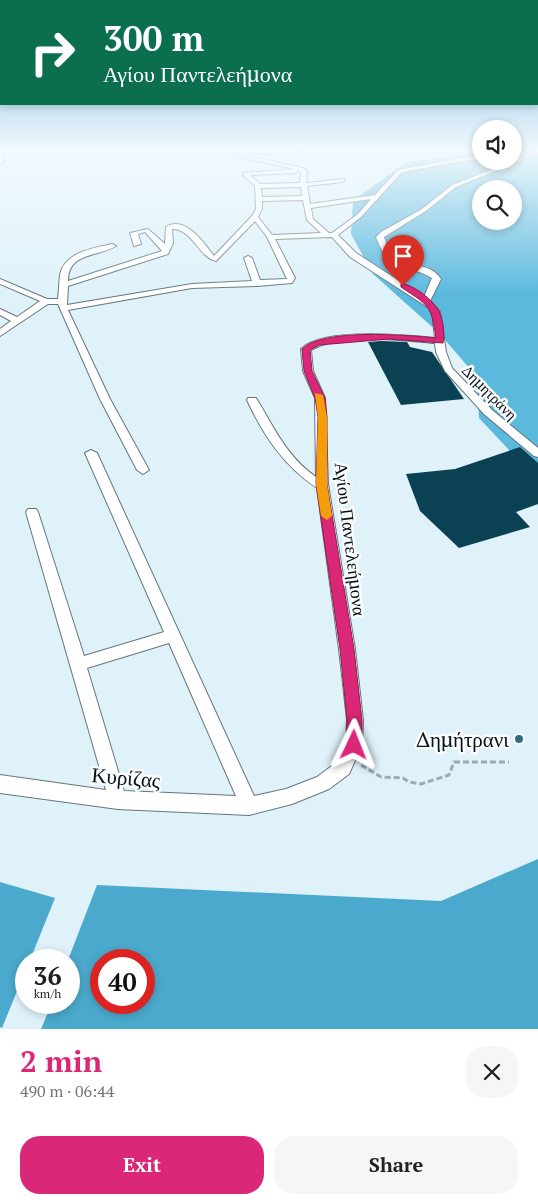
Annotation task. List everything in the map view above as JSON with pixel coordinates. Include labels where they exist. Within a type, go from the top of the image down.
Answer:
[{"type":"street","points":[[167,250],[169,227],[175,226],[195,237],[212,258],[218,258],[255,217],[259,209],[259,199],[305,198]]},
{"type":"street","points":[[306,198],[312,224],[331,235],[357,259],[426,301],[437,279],[435,276],[394,261],[383,247],[380,237],[383,233],[424,210],[439,198]]},
{"type":"street","points":[[308,206],[367,198]]},
{"type":"street","points":[[270,237],[331,235],[360,215],[374,198]]},
{"type":"street","points":[[0,281],[46,301],[63,305],[192,286],[284,282],[291,278],[270,237],[255,217]]},
{"type":"street","points":[[137,244],[134,232],[146,230],[167,250]]},
{"type":"street","points":[[112,246],[84,254],[71,261],[65,268],[63,305],[105,399],[143,470]]},
{"type":"street","points":[[64,285],[161,254],[167,250]]},
{"type":"street","points":[[248,258],[257,284]]},
{"type":"street","points":[[0,334],[46,301]]},
{"type":"street","name":"Δημητράνη","points":[[426,301],[436,312],[444,361],[454,377],[502,425],[538,454]]},
{"type":"street","points":[[0,312],[17,321]]},
{"type":"street","name":"Αγίου Παντελεήμονα","points":[[249,806],[286,798],[323,783],[343,768],[354,745],[355,720],[347,649],[322,486],[322,417],[320,398],[308,371],[306,349],[317,342],[389,336],[440,341]]},
{"type":"street","points":[[252,400],[263,424],[288,461],[304,475],[322,486]]},
{"type":"street","points":[[91,454],[249,806]]},
{"type":"street","points":[[32,512],[118,800]]},
{"type":"street","points":[[78,664],[172,636]]},
{"type":"street","name":"Κυρίζας","points":[[0,784],[118,800],[249,806]]},
{"type":"path","points":[[348,758],[381,777],[403,778],[421,784],[449,775],[454,762],[463,760],[498,764],[509,762]]},
{"type":"shaded area","points":[[357,198],[472,198],[472,230],[522,230],[522,198],[538,198],[538,481],[479,418],[477,377],[439,333],[373,274],[351,234],[353,201]]},
{"type":"shaded area","points":[[538,859],[538,1029],[41,1029],[47,1014],[80,1014],[80,949],[72,949],[97,885],[441,901]]},
{"type":"shaded area","points":[[0,882],[55,898],[34,949],[15,949],[15,996],[2,1028],[0,1027]]},
{"type":"building","points":[[368,342],[407,342],[410,347],[432,352],[464,399],[401,405]]},
{"type":"building","points":[[520,447],[538,463],[538,504],[516,512],[530,527],[459,548],[420,511],[406,474],[455,469]]},
{"type":"slow traffic","points":[[319,395],[322,417],[322,484],[327,516]]},
{"type":"place","name":"Δημήτρανι","points":[[519,739]]},
{"type":"route","points":[[354,745],[355,720],[347,649],[322,484],[322,417],[320,398],[308,371],[306,349],[317,342],[389,336],[407,336],[440,341],[436,312],[432,306],[403,286]]}]
